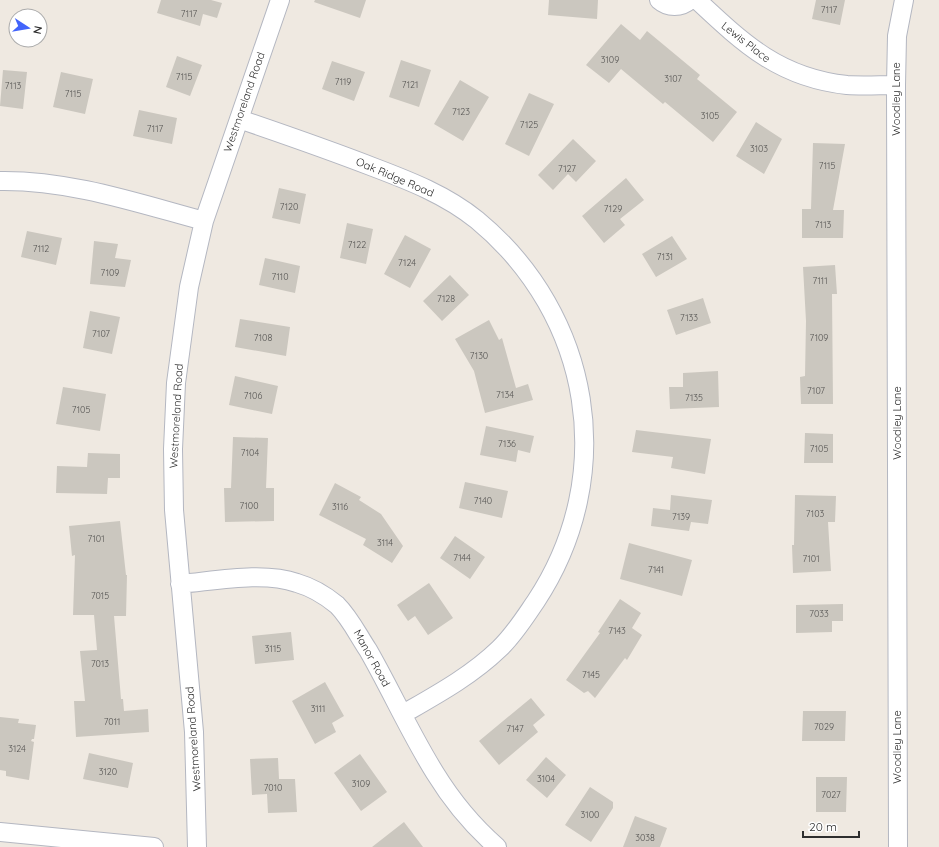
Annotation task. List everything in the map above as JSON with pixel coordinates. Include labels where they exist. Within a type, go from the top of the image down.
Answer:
[{"type":"street","name":"Westmoreland Road","points":[[197,847],[194,732],[174,510],[173,449],[176,383],[189,287],[204,221],[238,118],[280,0]]},
{"type":"street","points":[[659,0],[672,6],[681,6],[690,0]]},
{"type":"street","name":"Lewis Place","points":[[697,0],[753,50],[768,60],[792,72],[824,81],[849,85],[896,85]]},
{"type":"street","name":"Woodley Lane","points":[[898,847],[896,85],[897,36],[904,0]]},
{"type":"street","name":"Oak Ridge Road","points":[[238,118],[346,156],[422,186],[454,203],[475,218],[500,240],[524,268],[546,300],[560,325],[577,373],[585,434],[584,469],[578,508],[566,547],[552,577],[523,621],[500,648],[476,668],[444,691],[403,714]]},
{"type":"street","points":[[0,180],[80,188],[204,221]]},
{"type":"street","name":"Manor Road","points":[[180,584],[240,579],[275,578],[297,583],[318,592],[336,606],[350,621],[435,773],[460,808],[497,847]]},
{"type":"street","points":[[0,832],[154,847]]},
{"type":"building","points":[[161,0],[211,0],[222,3],[217,18],[203,14],[200,26],[157,13]]},
{"type":"building","points":[[315,0],[366,0],[360,18],[314,2]]},
{"type":"building","points":[[549,0],[598,0],[597,19],[548,15]]},
{"type":"building","points":[[816,0],[845,0],[840,25],[812,19]]},
{"type":"building","points":[[621,24],[640,40],[647,31],[700,75],[697,79],[737,112],[713,142],[665,102],[663,104],[621,69],[609,83],[586,65]]},
{"type":"building","points":[[177,56],[202,65],[190,96],[166,87]]},
{"type":"building","points":[[401,60],[431,70],[419,107],[389,97]]},
{"type":"building","points":[[332,61],[365,72],[354,101],[322,89]]},
{"type":"building","points":[[3,70],[27,72],[23,109],[0,106]]},
{"type":"building","points":[[61,72],[93,79],[85,114],[53,107]]},
{"type":"building","points":[[460,80],[489,97],[463,141],[434,124]]},
{"type":"building","points":[[529,93],[554,104],[529,156],[505,144]]},
{"type":"building","points":[[139,110],[177,118],[172,144],[133,136]]},
{"type":"building","points":[[756,122],[782,139],[764,174],[736,156]]},
{"type":"building","points":[[573,139],[596,161],[576,182],[568,174],[553,190],[538,175]]},
{"type":"building","points":[[813,143],[845,144],[833,210],[844,210],[843,238],[802,238],[802,209],[811,209]]},
{"type":"building","points":[[626,178],[644,200],[620,219],[625,225],[604,243],[582,216]]},
{"type":"building","points":[[279,188],[306,194],[300,224],[272,218]]},
{"type":"building","points":[[347,223],[373,229],[366,264],[340,258]]},
{"type":"building","points":[[27,231],[62,238],[56,265],[21,257]]},
{"type":"building","points":[[405,235],[431,249],[410,288],[384,274]]},
{"type":"building","points":[[672,236],[687,259],[656,277],[642,254]]},
{"type":"building","points":[[94,241],[118,244],[115,258],[131,260],[125,287],[90,284]]},
{"type":"building","points":[[265,258],[300,266],[295,293],[259,285]]},
{"type":"building","points":[[835,265],[837,294],[832,294],[833,404],[801,404],[800,377],[805,376],[806,321],[803,267]]},
{"type":"building","points":[[450,275],[469,295],[442,321],[423,301]]},
{"type":"building","points":[[703,298],[711,323],[676,335],[667,310]]},
{"type":"building","points":[[90,311],[120,317],[112,354],[83,348]]},
{"type":"building","points":[[240,319],[290,327],[286,356],[235,347]]},
{"type":"building","points":[[489,320],[499,340],[502,338],[516,388],[528,384],[533,400],[485,413],[474,371],[455,339]]},
{"type":"building","points":[[718,371],[719,407],[670,409],[669,387],[683,387],[683,373]]},
{"type":"building","points":[[235,376],[278,386],[272,414],[229,405]]},
{"type":"building","points":[[63,387],[106,394],[100,431],[56,424]]},
{"type":"building","points":[[486,426],[534,436],[530,453],[518,450],[516,462],[480,455]]},
{"type":"building","points":[[636,430],[711,439],[705,474],[671,468],[673,457],[632,452]]},
{"type":"building","points":[[805,433],[833,434],[833,463],[804,463]]},
{"type":"building","points":[[233,437],[268,438],[266,488],[274,488],[274,521],[225,522],[224,488],[231,488]]},
{"type":"building","points":[[88,453],[120,454],[120,478],[108,478],[107,494],[56,493],[57,466],[87,467]]},
{"type":"building","points":[[465,482],[508,491],[502,518],[459,508]]},
{"type":"building","points":[[335,483],[361,497],[359,500],[381,514],[403,546],[392,563],[363,545],[366,539],[319,515]]},
{"type":"building","points":[[671,495],[712,500],[708,524],[691,522],[689,531],[651,526],[653,508],[670,510]]},
{"type":"building","points":[[795,495],[836,496],[835,522],[828,522],[831,571],[793,573],[792,545],[794,545]]},
{"type":"building","points":[[120,521],[127,575],[126,616],[114,616],[121,699],[123,699],[124,711],[148,709],[149,732],[76,737],[74,701],[85,701],[80,651],[97,650],[94,615],[73,615],[75,555],[72,556],[69,526]]},
{"type":"building","points":[[455,536],[485,557],[470,579],[440,558]]},
{"type":"building","points":[[629,543],[692,560],[682,596],[620,579]]},
{"type":"building","points":[[429,583],[453,618],[428,635],[415,616],[408,621],[397,605]]},
{"type":"building","points":[[620,599],[641,613],[632,628],[642,635],[627,660],[625,658],[595,698],[588,691],[584,693],[566,680],[600,633],[598,632]]},
{"type":"building","points":[[843,604],[843,621],[832,621],[832,632],[796,633],[796,605]]},
{"type":"building","points":[[291,632],[294,660],[255,664],[252,636]]},
{"type":"building","points":[[325,682],[344,716],[332,723],[336,732],[315,744],[292,701]]},
{"type":"building","points":[[531,698],[545,715],[533,725],[538,732],[499,765],[479,741]]},
{"type":"building","points":[[803,711],[846,711],[845,741],[802,741]]},
{"type":"building","points":[[0,717],[19,719],[18,723],[36,725],[34,739],[31,741],[34,742],[29,780],[6,776],[6,771],[0,770]]},
{"type":"building","points":[[89,753],[133,763],[128,788],[83,779]]},
{"type":"building","points":[[360,754],[387,792],[361,811],[334,773]]},
{"type":"building","points":[[546,757],[566,775],[547,798],[526,780]]},
{"type":"building","points":[[278,758],[279,779],[295,779],[297,812],[268,813],[267,794],[252,795],[250,759]]},
{"type":"building","points":[[816,777],[847,777],[846,812],[816,812]]},
{"type":"building","points":[[590,787],[613,802],[613,808],[591,842],[565,825]]},
{"type":"building","points":[[635,816],[667,828],[660,847],[623,847]]},
{"type":"building","points":[[404,822],[423,847],[372,847]]}]
